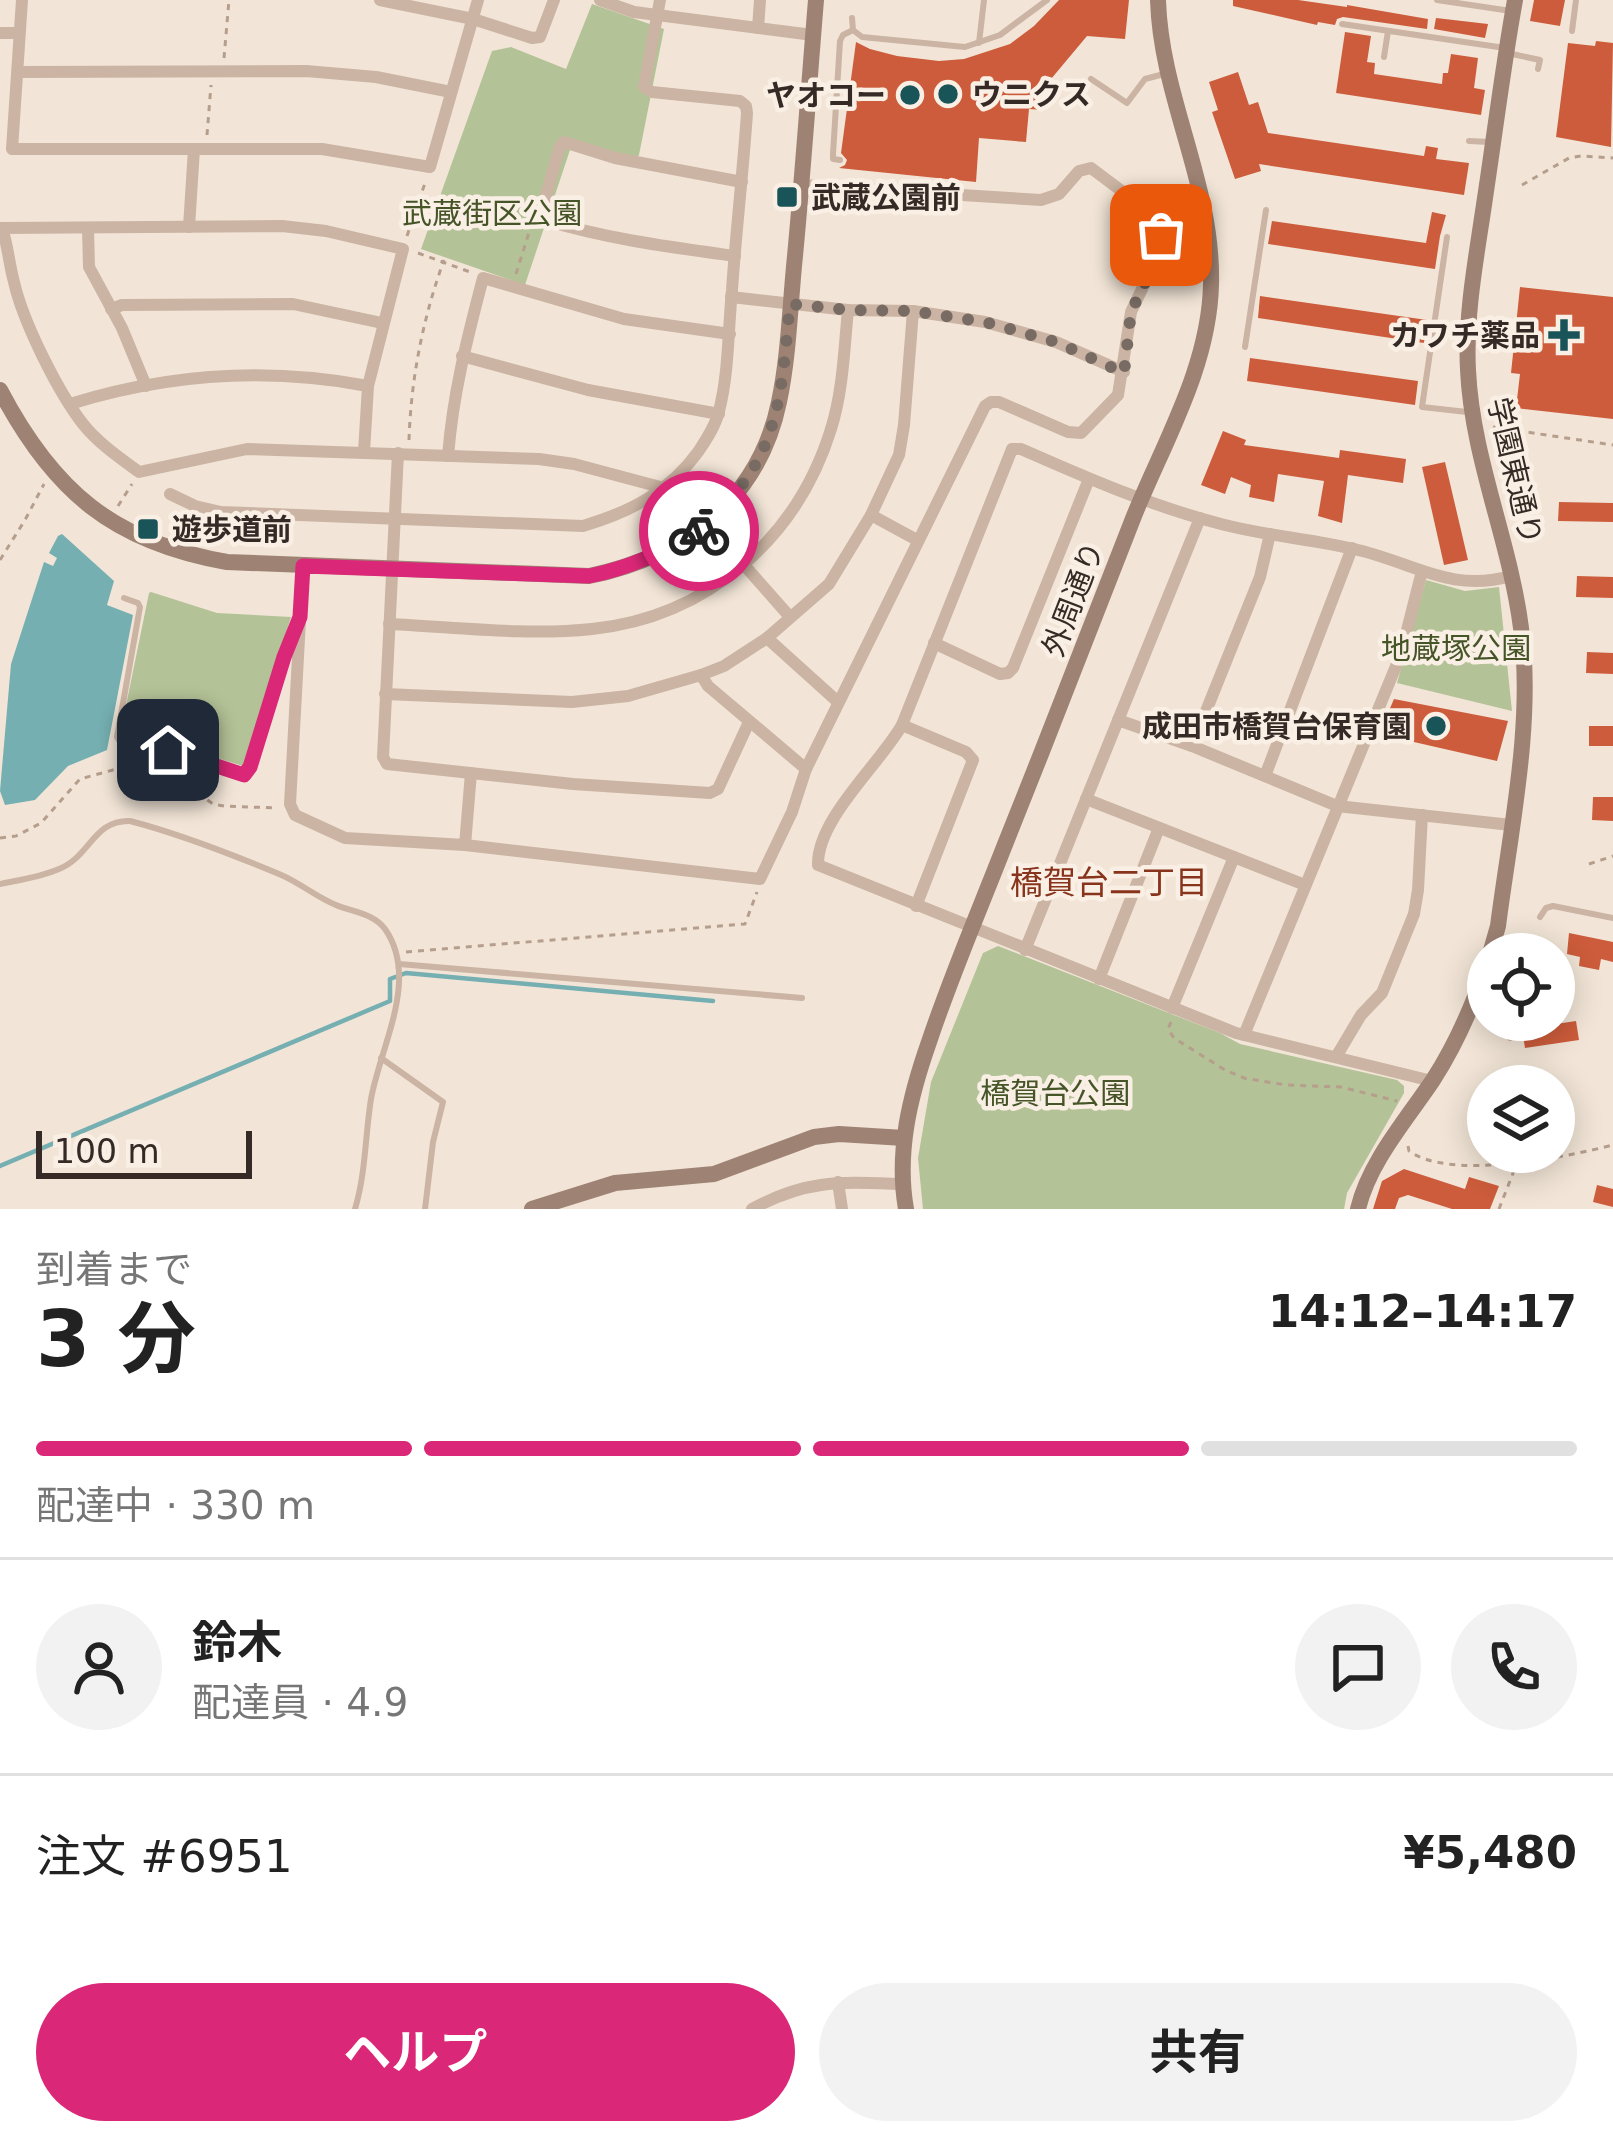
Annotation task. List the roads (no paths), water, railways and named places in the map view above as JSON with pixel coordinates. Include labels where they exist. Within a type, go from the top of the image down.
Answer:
[{"type":"street","points":[[22,0],[12,148],[322,148],[430,167],[478,0]]},
{"type":"street","points":[[380,0],[423,3],[532,38],[540,37],[554,0]]},
{"type":"street","points":[[600,0],[634,12],[658,6],[813,35]]},
{"type":"street","points":[[758,28],[760,0]]},
{"type":"street","points":[[0,390],[21,430],[82,501],[119,526],[190,556],[303,566],[589,576],[655,556],[699,532],[726,505],[768,440],[779,402],[790,304],[816,0]]},
{"type":"street","name":"外周通り","points":[[906,1209],[901,1184],[904,1138],[921,1065],[1203,345],[1211,244],[1159,38],[1158,0]]},
{"type":"street","name":"学園東通り","points":[[1496,933],[1523,728],[1525,673],[1511,576],[1472,452],[1476,431],[1467,363],[1469,309],[1514,5]]},
{"type":"street","points":[[170,494],[220,512],[583,526],[641,504],[686,467],[719,414],[747,113],[740,101],[652,92],[644,87],[658,6]]},
{"type":"street","points":[[0,33],[19,33]]},
{"type":"street","points":[[18,72],[339,73],[452,92]]},
{"type":"street","points":[[735,256],[587,232],[545,220],[542,210],[564,142],[615,158],[742,182]]},
{"type":"street","points":[[189,227],[200,149]]},
{"type":"street","points":[[303,566],[291,808],[295,815],[345,838],[465,845],[760,878],[838,702],[985,406],[999,402],[1068,432],[1081,433],[1118,395],[1131,312],[1162,247],[1161,235],[1131,198],[1091,168],[1079,171],[1059,194],[1040,200],[801,185]]},
{"type":"street","points":[[364,452],[368,386],[403,248],[282,226],[1,228],[25,312],[70,404],[85,426],[140,472],[247,448],[539,459],[664,488]]},
{"type":"street","points":[[88,230],[89,267],[146,386]]},
{"type":"street","points":[[448,456],[461,356],[483,278],[649,325],[730,334]]},
{"type":"street","points":[[731,297],[848,310],[913,311],[985,322],[1056,342],[1124,373]]},
{"type":"street","points":[[111,309],[122,305],[293,304],[382,323]]},
{"type":"street","points":[[389,625],[544,631],[610,627],[679,606],[745,566],[796,506],[819,461],[839,399],[848,310]]},
{"type":"street","points":[[385,694],[572,702],[628,696],[701,675],[744,655],[829,584],[871,515],[898,455],[913,311]]},
{"type":"street","points":[[461,356],[588,389],[719,414]]},
{"type":"street","points":[[70,404],[109,392],[231,375],[328,378],[368,386]]},
{"type":"street","points":[[1432,1081],[1244,1035],[916,906],[818,865],[816,860],[851,790],[889,748],[902,725],[1012,449],[1021,448],[1141,500],[1224,525],[1389,557],[1458,582],[1511,576]]},
{"type":"street","points":[[404,453],[391,568],[384,762],[710,794],[718,789],[749,722]]},
{"type":"street","points":[[934,643],[1000,674],[1013,668],[1089,478]]},
{"type":"street","points":[[871,515],[917,539]]},
{"type":"street","points":[[1025,950],[1200,518]]},
{"type":"street","points":[[1192,746],[1259,577],[1270,533]]},
{"type":"street","points":[[1265,776],[1352,548]]},
{"type":"street","points":[[745,566],[790,617]]},
{"type":"street","points":[[1244,1035],[1401,654],[1422,571]]},
{"type":"street","points":[[767,638],[838,702]]},
{"type":"street","points":[[701,675],[707,686],[806,770]]},
{"type":"street","points":[[1118,720],[1337,806],[1511,825]]},
{"type":"street","points":[[902,725],[965,752],[973,760],[916,906]]},
{"type":"street","points":[[465,845],[471,773]]},
{"type":"street","points":[[1086,799],[1305,885]]},
{"type":"street","points":[[1336,1058],[1361,1015],[1382,993],[1414,914],[1422,815]]},
{"type":"street","points":[[1099,979],[1159,828]]},
{"type":"street","points":[[1174,1009],[1234,857]]},
{"type":"street","name":"学園東通り","points":[[1358,1209],[1376,1167],[1467,1017]]},
{"type":"street","points":[[532,1209],[616,1183],[714,1174],[814,1137],[904,1138]]},
{"type":"street","points":[[752,1209],[798,1188],[838,1182],[901,1184]]},
{"type":"street","points":[[838,1182],[842,1209]]},
{"type":"lane","points":[[980,43],[984,0]]},
{"type":"lane","points":[[852,18],[853,30],[862,37],[952,47],[1000,35],[1047,0]]},
{"type":"lane","points":[[1437,0],[1514,5]]},
{"type":"lane","points":[[1572,31],[1576,0]]},
{"type":"lane","points":[[1342,24],[1508,51],[1540,59],[1538,69]]},
{"type":"lane","points":[[840,160],[833,159],[833,154],[840,41],[853,30]]},
{"type":"lane","points":[[1384,57],[1388,31]]},
{"type":"lane","points":[[1091,79],[1127,103],[1145,79],[1167,74]]},
{"type":"lane","points":[[1469,141],[1494,142]]},
{"type":"lane","points":[[1245,347],[1266,210]]},
{"type":"lane","points":[[1447,237],[1422,407],[1472,412]]},
{"type":"lane","points":[[124,598],[140,607],[116,728],[120,742],[168,750],[244,775],[300,617]]},
{"type":"lane","points":[[0,884],[58,870],[82,854],[105,825],[130,821],[283,875],[332,904],[362,913],[386,930],[398,967],[397,984],[370,1101],[364,1179],[356,1209]]},
{"type":"lane","points":[[1540,917],[1553,906],[1613,917]]},
{"type":"lane","points":[[398,967],[802,998]]},
{"type":"lane","points":[[381,1058],[443,1102],[424,1209]]},
{"type":"water","points":[[62,534],[114,581],[107,605],[133,615],[107,750],[68,766],[35,800],[5,805],[0,791],[11,664],[44,562],[53,566],[57,558],[49,553]]},
{"type":"waterway","points":[[0,1166],[390,1001],[390,979],[406,973],[713,1001]]},
{"type":"place","name":"ウニクス","points":[[948,94]]},
{"type":"place","name":"ヤオコー","points":[[910,95]]},
{"type":"place","name":"武蔵公園前","points":[[787,197]]},
{"type":"place","name":"カワチ薬品","points":[[1564,335]]},
{"type":"place","name":"遊歩道前","points":[[148,529]]},
{"type":"place","name":"成田市橋賀台保育園","points":[[1436,726]]},
{"type":"district","name":"橋賀台二丁目","points":[[1109,882]]},
{"type":"park label","name":"武蔵街区公園","points":[[492,213]]},
{"type":"park label","name":"地蔵塚公園","points":[[1456,648]]},
{"type":"park label","name":"橋賀台公園","points":[[1055,1093]]}]
